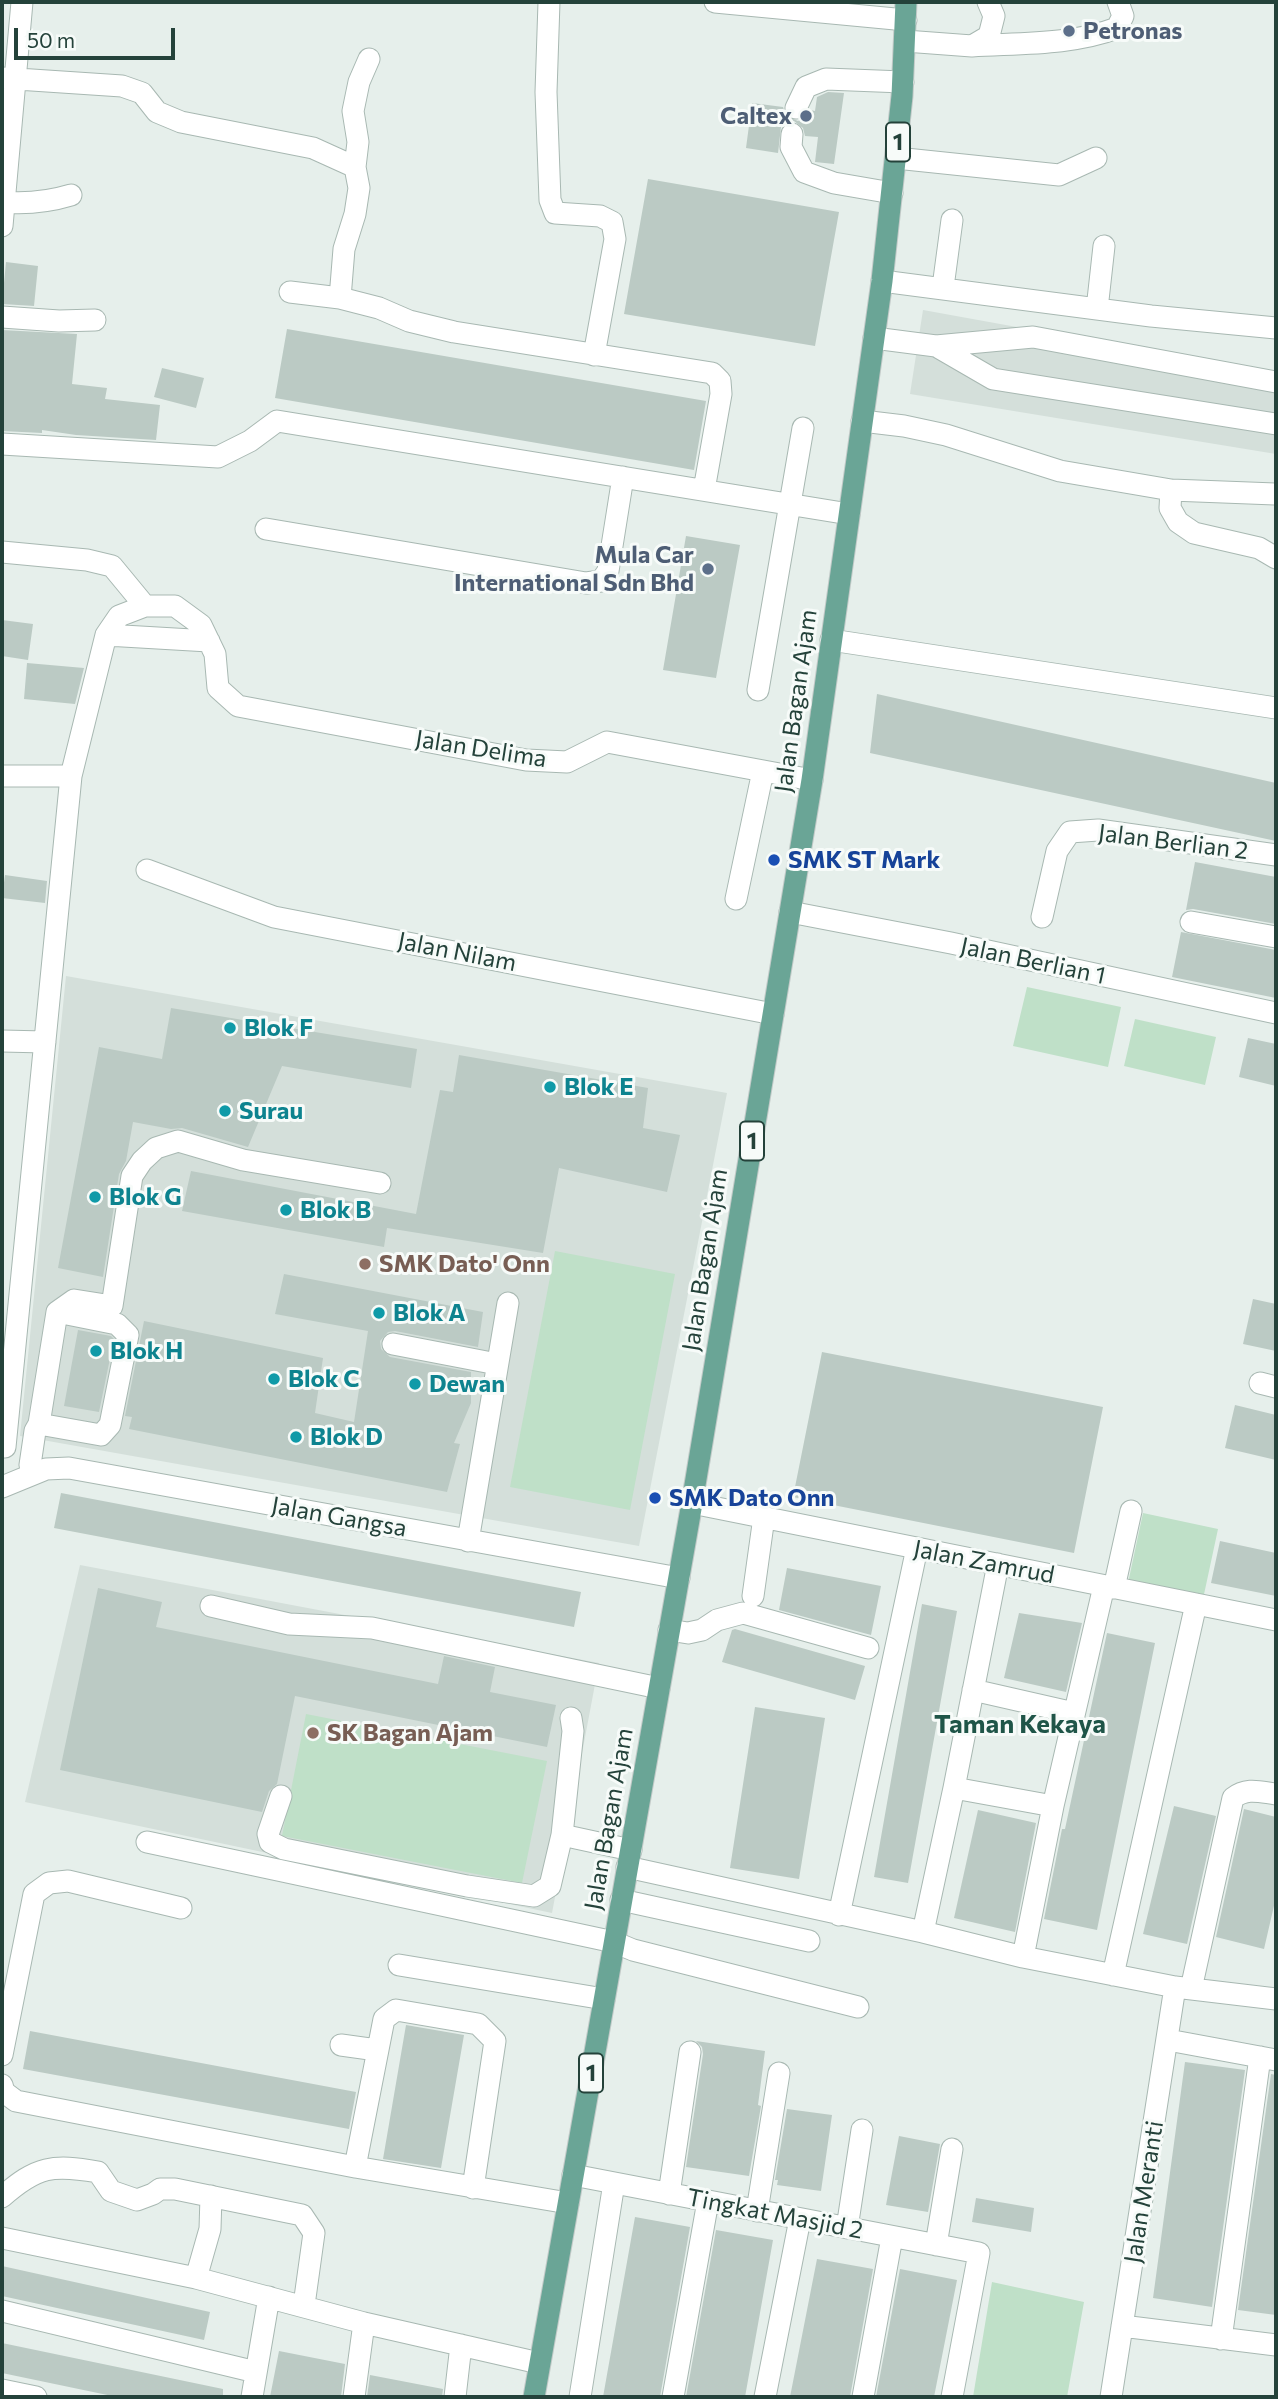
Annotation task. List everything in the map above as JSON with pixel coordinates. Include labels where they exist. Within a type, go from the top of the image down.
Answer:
[{"type":"main road","name":"Jalan Bagan Ajam","points":[[534,2397],[692,1503],[812,779],[882,281],[896,158],[906,21]]},
{"type":"street","points":[[2,226],[8,79],[22,2]]},
{"type":"street","points":[[549,2],[546,92],[550,200],[555,214],[600,216],[612,222],[615,239],[594,355]]},
{"type":"street","points":[[716,2],[779,4],[906,21],[972,46],[1100,35],[1117,29],[1123,16],[1118,2]]},
{"type":"street","points":[[972,46],[989,36],[994,16],[988,2]]},
{"type":"street","points":[[340,298],[344,249],[355,214],[359,188],[355,167],[358,142],[353,111],[359,82],[369,59]]},
{"type":"street","points":[[8,79],[122,86],[142,93],[157,112],[181,122],[313,148],[355,167]]},
{"type":"street","points":[[796,108],[806,87],[826,79],[903,82]]},
{"type":"street","points":[[792,134],[791,147],[804,172],[834,183],[892,192]]},
{"type":"street","points":[[896,158],[1059,175],[1096,158]]},
{"type":"street","points":[[3,202],[50,201],[72,195]]},
{"type":"street","points":[[943,287],[952,220]]},
{"type":"street","points":[[1097,309],[1104,246]]},
{"type":"street","points":[[882,281],[1097,309],[1276,328]]},
{"type":"street","points":[[290,292],[340,298],[379,308],[409,321],[454,332],[712,373],[720,381],[721,394],[704,491]]},
{"type":"street","points":[[2,317],[59,321],[95,320]]},
{"type":"street","points":[[874,338],[936,346],[1033,337],[1276,382]]},
{"type":"street","points":[[936,346],[993,379],[1276,424]]},
{"type":"street","points":[[2,444],[218,457],[250,441],[277,421],[849,514]]},
{"type":"street","points":[[862,421],[946,435],[1060,471],[1171,490],[1275,494]]},
{"type":"street","points":[[758,690],[803,428]]},
{"type":"street","points":[[266,529],[586,583],[601,581],[608,571],[624,477]]},
{"type":"street","points":[[1171,490],[1170,508],[1178,522],[1194,533],[1259,548],[1276,558]]},
{"type":"street","points":[[2,552],[87,560],[112,566],[145,606]]},
{"type":"street","points":[[38,1467],[3,1447],[72,776],[106,635],[119,616],[145,606],[175,606],[205,633]]},
{"type":"street","points":[[106,635],[205,633]]},
{"type":"street","name":"Jalan Delima","points":[[205,633],[215,654],[218,688],[238,706],[526,760],[566,762],[607,742],[812,779]]},
{"type":"street","points":[[831,640],[1276,708]]},
{"type":"street","points":[[736,899],[763,771]]},
{"type":"street","points":[[2,776],[72,776]]},
{"type":"street","name":"Jalan Berlian 2","points":[[1042,917],[1056,851],[1070,832],[1098,830],[1276,855]]},
{"type":"street","name":"Jalan Nilam","points":[[147,870],[274,917],[773,1014]]},
{"type":"street","name":"Jalan Berlian 1","points":[[790,912],[951,943],[1276,1013]]},
{"type":"street","points":[[1191,922],[1276,937]]},
{"type":"street","points":[[2,1041],[45,1042]]},
{"type":"street","points":[[38,1467],[35,1431],[39,1424],[57,1311],[74,1300],[112,1306],[132,1176],[142,1161],[156,1148],[178,1141],[243,1160],[380,1183]]},
{"type":"street","points":[[468,1541],[508,1303]]},
{"type":"street","points":[[39,1424],[101,1435],[110,1425],[128,1335],[117,1324],[57,1311]]},
{"type":"street","points":[[393,1344],[498,1364]]},
{"type":"street","name":"Jalan Gangsa","points":[[2,1487],[38,1467],[69,1468],[679,1578]]},
{"type":"street","name":"Jalan Zamrud","points":[[692,1503],[1276,1620]]},
{"type":"street","points":[[1023,1957],[1074,1713],[1131,1511]]},
{"type":"street","points":[[753,1596],[764,1517]]},
{"type":"street","points":[[839,1915],[917,1548]]},
{"type":"street","points":[[923,1932],[998,1564]]},
{"type":"street","points":[[1113,1975],[1196,1604]]},
{"type":"street","points":[[211,1606],[289,1624],[372,1628],[659,1688]]},
{"type":"street","points":[[669,1630],[688,1633],[702,1630],[717,1620],[743,1613],[868,1648]]},
{"type":"street","points":[[973,1690],[1074,1713]]},
{"type":"street","points":[[281,1796],[268,1833],[270,1842],[284,1849],[467,1886],[534,1896],[551,1886],[562,1835],[573,1731],[571,1718]]},
{"type":"street","points":[[954,1788],[1053,1806]]},
{"type":"street","name":"Jalan Meranti","points":[[1111,2397],[1168,2040],[1233,1798],[1242,1791],[1252,1790],[1276,1794]]},
{"type":"street","points":[[562,1835],[629,1858],[839,1915],[1113,1975],[1183,1988],[1276,1999]]},
{"type":"street","points":[[147,1842],[614,1942],[633,1950],[858,2007]]},
{"type":"street","points":[[2,2055],[34,1894],[49,1883],[68,1881],[181,1908]]},
{"type":"street","points":[[621,1900],[809,1941]]},
{"type":"street","points":[[398,1965],[604,1999]]},
{"type":"street","points":[[355,2167],[384,2019],[396,2010],[478,2024],[495,2041],[472,2188]]},
{"type":"street","points":[[1168,2040],[1268,2058],[1221,2339]]},
{"type":"street","points":[[341,2045],[377,2050]]},
{"type":"street","points":[[669,2194],[690,2052]]},
{"type":"street","points":[[757,2211],[779,2073]]},
{"type":"street","points":[[2,2085],[4,2092],[16,2101],[355,2167],[568,2203]]},
{"type":"street","points":[[847,2228],[862,2130]]},
{"type":"street","points":[[936,2245],[952,2149]]},
{"type":"street","points":[[2,2197],[14,2186],[44,2170],[58,2167],[98,2172],[111,2191],[137,2200],[160,2189],[211,2196],[302,2215],[314,2233],[303,2305]]},
{"type":"street","name":"Tingkat Masjid 2","points":[[573,2175],[979,2253],[952,2397]]},
{"type":"street","points":[[580,2397],[614,2183]]},
{"type":"street","points":[[196,2278],[210,2230],[211,2196]]},
{"type":"street","points":[[673,2397],[708,2202]]},
{"type":"street","points":[[765,2397],[800,2219]]},
{"type":"street","points":[[863,2397],[892,2237]]},
{"type":"street","points":[[2,2238],[196,2278],[364,2323],[539,2363]]},
{"type":"street","points":[[252,2397],[269,2297]]},
{"type":"street","points":[[2,2311],[256,2372]]},
{"type":"street","points":[[354,2397],[364,2323]]},
{"type":"street","points":[[1122,2326],[1276,2345]]},
{"type":"street","points":[[455,2397],[461,2344]]},
{"type":"street","points":[[2,2390],[36,2397]]},
{"type":"shaded area","points":[[923,310],[1276,374],[1276,454],[910,394]]},
{"type":"shaded area","name":"SMK Dato' Onn","points":[[66,976],[727,1093],[639,1546],[20,1436]]},
{"type":"shaded area","name":"SK Bagan Ajam","points":[[80,1565],[599,1663],[552,1913],[25,1802]]},
{"type":"green space","points":[[1027,987],[1121,1007],[1108,1067],[1013,1046]]},
{"type":"green space","points":[[1135,1019],[1216,1037],[1205,1085],[1124,1066]]},
{"type":"green space","points":[[555,1251],[675,1274],[630,1510],[510,1487]]},
{"type":"green space","points":[[1143,1513],[1218,1529],[1203,1599],[1128,1583]]},
{"type":"green space","points":[[306,1714],[547,1761],[522,1883],[282,1836]]},
{"type":"green space","points":[[992,2282],[1084,2302],[1067,2397],[973,2397]]},
{"type":"building","points":[[828,92],[844,93],[834,164],[815,162],[818,137],[805,136],[803,128],[794,121],[781,127],[778,153],[746,148],[752,103],[783,107],[786,116],[798,121],[810,110],[815,111],[817,97]]},
{"type":"building","points":[[648,179],[839,212],[815,346],[624,314]]},
{"type":"building","points":[[6,262],[38,266],[34,306],[2,304]]},
{"type":"building","points":[[287,329],[706,401],[694,470],[275,398]]},
{"type":"building","points":[[2,330],[77,334],[72,384],[107,388],[105,399],[160,405],[156,440],[42,430],[42,433],[2,431]]},
{"type":"building","points":[[162,368],[204,378],[196,408],[154,397]]},
{"type":"building","points":[[686,536],[740,545],[716,678],[663,670]]},
{"type":"building","points":[[2,620],[33,624],[28,660],[2,656]]},
{"type":"building","points":[[27,663],[84,668],[75,704],[24,699]]},
{"type":"building","points":[[877,694],[1276,783],[1276,841],[870,753]]},
{"type":"building","points":[[1195,862],[1276,877],[1276,924],[1186,910]]},
{"type":"building","points":[[5,875],[47,881],[45,903],[2,898]]},
{"type":"building","points":[[1181,932],[1276,950],[1276,998],[1172,977]]},
{"type":"building","points":[[171,1008],[417,1049],[411,1088],[282,1066],[248,1147],[182,1128],[171,1129],[133,1122],[126,1161],[119,1174],[103,1277],[58,1268],[99,1047],[162,1059]]},
{"type":"building","points":[[1248,1038],[1276,1044],[1276,1086],[1239,1077]]},
{"type":"building","points":[[459,1055],[648,1088],[643,1128],[680,1135],[667,1192],[559,1168],[543,1253],[387,1228],[384,1247],[182,1211],[191,1171],[416,1214],[440,1090],[453,1092]]},
{"type":"building","points":[[284,1274],[483,1312],[478,1347],[395,1331],[388,1332],[380,1341],[381,1349],[390,1357],[471,1372],[471,1403],[454,1443],[460,1444],[447,1492],[129,1429],[132,1417],[125,1416],[144,1321],[323,1358],[315,1413],[354,1422],[368,1331],[275,1314]]},
{"type":"building","points":[[1253,1299],[1276,1304],[1276,1351],[1243,1344]]},
{"type":"building","name":"Blok H","points":[[78,1330],[111,1336],[114,1339],[99,1412],[64,1406]]},
{"type":"building","points":[[822,1352],[1103,1407],[1074,1553],[793,1497]]},
{"type":"building","points":[[1235,1405],[1276,1415],[1276,1460],[1225,1448]]},
{"type":"building","points":[[61,1493],[581,1592],[574,1627],[54,1528]]},
{"type":"building","points":[[1220,1541],[1276,1553],[1276,1596],[1211,1583]]},
{"type":"building","points":[[787,1568],[881,1586],[871,1635],[779,1610]]},
{"type":"building","points":[[98,1588],[162,1602],[156,1627],[438,1684],[444,1656],[495,1667],[490,1692],[556,1705],[547,1747],[295,1696],[277,1784],[269,1791],[262,1812],[60,1770]]},
{"type":"building","points":[[922,1604],[957,1611],[908,1883],[874,1877]]},
{"type":"building","points":[[1019,1613],[1082,1623],[1066,1692],[1004,1678]]},
{"type":"building","points":[[732,1630],[865,1666],[855,1700],[722,1662]]},
{"type":"building","points":[[1107,1633],[1155,1643],[1097,1930],[1044,1919]]},
{"type":"building","points":[[755,1707],[825,1718],[799,1879],[730,1868]]},
{"type":"building","points":[[1174,1806],[1216,1816],[1187,1944],[1143,1934]]},
{"type":"building","points":[[1244,1809],[1276,1817],[1276,1897],[1264,1949],[1216,1937]]},
{"type":"building","points":[[978,1810],[1036,1823],[1015,1932],[954,1918]]},
{"type":"building","points":[[406,2025],[464,2035],[441,2168],[383,2159]]},
{"type":"building","points":[[30,2031],[356,2092],[349,2129],[23,2069]]},
{"type":"building","points":[[696,2041],[765,2051],[758,2105],[761,2106],[749,2176],[686,2167],[703,2054],[702,2047]]},
{"type":"building","points":[[1185,2062],[1245,2070],[1212,2307],[1153,2298]]},
{"type":"building","points":[[1271,2074],[1276,2075],[1276,2315],[1238,2310]]},
{"type":"building","points":[[787,2109],[832,2115],[821,2191],[777,2185],[778,2180],[775,2180]]},
{"type":"building","points":[[899,2136],[940,2144],[928,2212],[886,2205]]},
{"type":"building","points":[[976,2198],[1034,2208],[1031,2232],[972,2222]]},
{"type":"building","points":[[635,2217],[690,2227],[660,2397],[603,2397]]},
{"type":"building","points":[[716,2230],[773,2240],[745,2397],[686,2397]]},
{"type":"building","points":[[817,2259],[873,2269],[850,2397],[790,2397]]},
{"type":"building","points":[[2,2266],[210,2312],[204,2340],[2,2296]]},
{"type":"building","points":[[900,2269],[957,2280],[934,2397],[876,2397]]},
{"type":"building","points":[[2,2343],[223,2389],[223,2397],[117,2397],[2,2373]]},
{"type":"building","points":[[279,2351],[345,2364],[341,2397],[270,2397]]},
{"type":"building","points":[[370,2375],[443,2389],[442,2397],[367,2397]]},
{"type":"place","name":"Petronas","points":[[1069,31]]},
{"type":"place","name":"Caltex","points":[[806,116]]},
{"type":"place","name":"Mula Car International Sdn Bhd","points":[[708,569]]},
{"type":"place","name":"SMK ST Mark","points":[[774,860]]},
{"type":"place","name":"Blok F","points":[[230,1028]]},
{"type":"place","name":"Blok E","points":[[550,1087]]},
{"type":"place","name":"Surau","points":[[225,1111]]},
{"type":"place","name":"Blok G","points":[[95,1197]]},
{"type":"place","name":"Blok B","points":[[286,1210]]},
{"type":"place","name":"SMK Dato' Onn","points":[[365,1264]]},
{"type":"place","name":"Blok A","points":[[379,1313]]},
{"type":"place","name":"Blok H","points":[[96,1351]]},
{"type":"place","name":"Blok C","points":[[274,1379]]},
{"type":"place","name":"Dewan","points":[[415,1384]]},
{"type":"place","name":"Blok D","points":[[296,1437]]},
{"type":"place","name":"SMK Dato Onn","points":[[655,1498]]},
{"type":"place","name":"SK Bagan Ajam","points":[[313,1733]]},
{"type":"district","name":"Taman Kekaya","points":[[1020,1724]]}]
